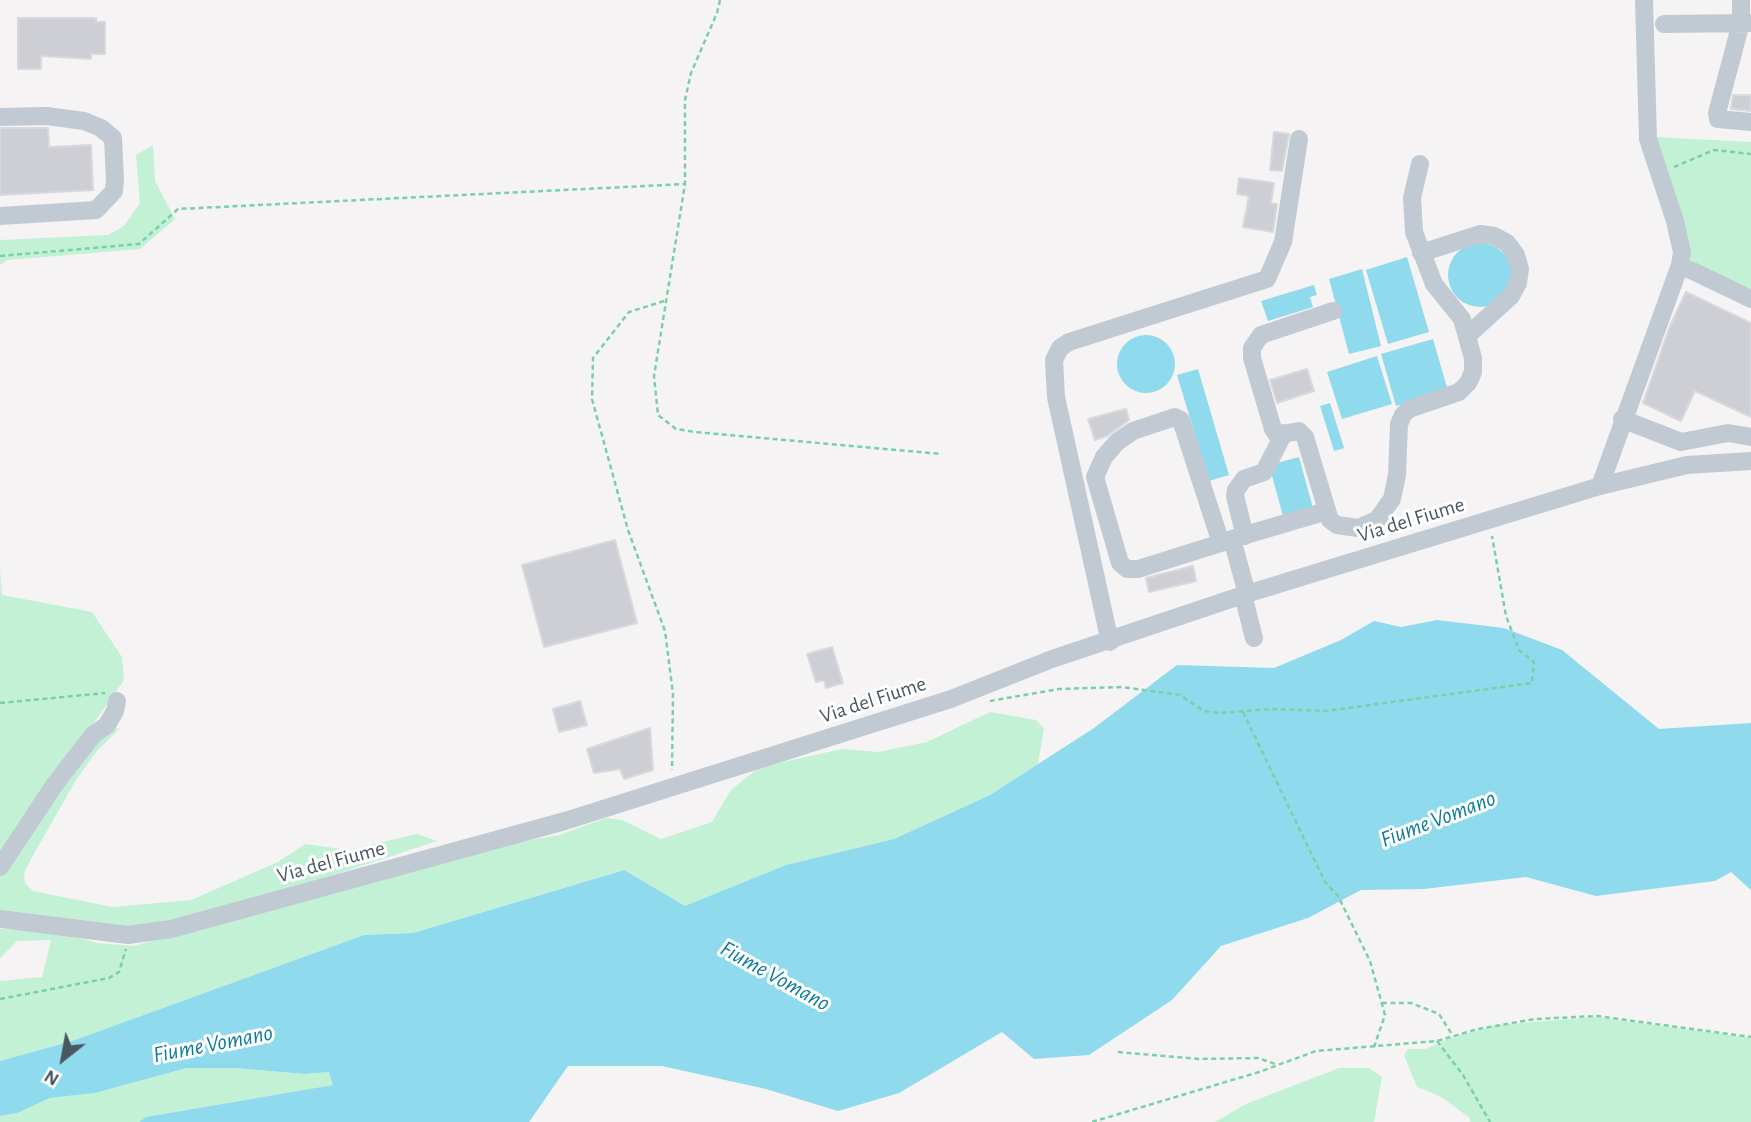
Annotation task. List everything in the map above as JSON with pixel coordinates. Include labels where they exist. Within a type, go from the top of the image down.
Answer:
[{"type":"street","points":[[1600,486],[1622,419],[1680,265],[1682,251],[1648,139],[1644,0]]},
{"type":"street","points":[[1741,0],[1746,23],[1717,113],[1718,119],[1751,122]]},
{"type":"street","points":[[1664,24],[1746,23]]},
{"type":"street","points":[[0,117],[47,116],[84,121],[102,128],[113,138],[115,178],[114,191],[96,210],[0,216]]},
{"type":"street","points":[[1110,642],[1056,397],[1054,360],[1060,348],[1069,342],[1267,279],[1283,242],[1299,139]]},
{"type":"street","points":[[1333,311],[1261,335],[1252,348],[1252,358],[1273,429],[1277,435],[1299,432],[1305,437],[1327,511],[1337,526],[1348,528],[1368,525],[1385,512],[1397,475],[1399,424],[1403,415],[1409,409],[1458,392],[1468,383],[1473,372],[1473,358],[1462,319],[1434,284],[1421,253],[1412,215],[1420,164]]},
{"type":"street","points":[[1421,253],[1480,234],[1494,236],[1507,243],[1516,255],[1520,269],[1518,283],[1511,296],[1467,336]]},
{"type":"street","points":[[1680,265],[1751,299]]},
{"type":"street","points":[[1254,638],[1233,539],[1181,420],[1175,418],[1133,431],[1117,442],[1097,468],[1095,477],[1120,563],[1127,569],[1138,569],[1233,539],[1327,511]]},
{"type":"street","points":[[1622,419],[1681,442],[1728,433],[1751,437]]},
{"type":"street","points":[[1233,539],[1236,490],[1244,479],[1264,472],[1284,433]]},
{"type":"street","name":"Via del Fiume","points":[[0,919],[128,935],[171,929],[565,821],[951,699],[1052,659],[1110,642],[1245,595],[1600,486],[1687,465],[1751,461]]},
{"type":"street","points":[[0,867],[55,784],[93,735],[107,725],[115,712],[117,701]]},
{"type":"path","points":[[720,0],[718,13],[691,74],[685,100],[685,184],[654,376],[658,415],[676,429],[743,438],[942,454]]},
{"type":"path","points":[[1658,172],[1714,150],[1751,155]]},
{"type":"path","points":[[0,256],[139,244],[178,209],[685,184]]},
{"type":"path","points":[[666,300],[629,312],[593,358],[592,399],[628,530],[665,631],[673,694],[673,787]]},
{"type":"path","points":[[988,701],[1059,689],[1122,687],[1180,695],[1204,711],[1243,712],[1271,709],[1326,712],[1532,683],[1534,662],[1519,650],[1506,616],[1488,520]]},
{"type":"path","points":[[0,703],[102,692],[117,701]]},
{"type":"path","points":[[1243,712],[1325,882],[1338,896],[1370,961],[1385,1015],[1374,1047]]},
{"type":"path","points":[[0,999],[109,978],[119,972],[128,935]]},
{"type":"path","points":[[1382,1003],[1411,1003],[1439,1014],[1453,1037]]},
{"type":"path","points":[[1092,1122],[1316,1051],[1437,1041],[1535,1019],[1597,1016],[1751,1037]]},
{"type":"path","points":[[1437,1041],[1463,1075],[1490,1122]]},
{"type":"path","points":[[1118,1052],[1199,1059],[1258,1058],[1278,1065]]},
{"type":"green space","points":[[1654,137],[1751,142],[1751,293],[1708,272],[1689,258],[1664,160]]},
{"type":"green space","points":[[153,145],[155,181],[175,219],[140,249],[8,260],[0,265],[0,240],[108,235],[124,226],[140,203],[136,155]]},
{"type":"green space","points":[[0,569],[2,595],[92,612],[122,657],[124,680],[0,856]]},
{"type":"green space","points":[[990,712],[1036,720],[1044,729],[1038,764],[990,795],[894,839],[786,865],[684,907],[623,870],[413,933],[364,935],[72,1041],[0,1061],[0,981],[42,977],[51,940],[17,941],[0,958],[0,929],[53,931],[98,943],[134,946],[340,886],[490,847],[559,835],[606,818],[622,820],[661,839],[712,822],[731,790],[760,767],[842,749],[878,752],[927,742]]},
{"type":"green space","points":[[120,728],[97,751],[76,780],[31,859],[24,873],[25,883],[33,891],[113,907],[191,900],[278,862],[305,844],[349,850],[417,834],[437,841],[227,910],[144,931],[0,918],[0,870],[107,730]]},
{"type":"green space","points":[[1595,1017],[1751,1038],[1751,1122],[1470,1122],[1470,1118],[1440,1096],[1417,1087],[1404,1055],[1408,1049],[1426,1049],[1451,1038],[1497,1025]]},
{"type":"green space","points":[[188,1068],[234,1068],[305,1074],[329,1072],[334,1085],[146,1117],[139,1122],[0,1122],[0,1116],[17,1113],[50,1098],[95,1093]]},
{"type":"green space","points":[[1339,1068],[1369,1068],[1382,1077],[1374,1122],[1215,1122],[1246,1104]]},
{"type":"water","points":[[1474,243],[1486,243],[1503,252],[1510,263],[1510,287],[1503,298],[1486,307],[1474,307],[1462,302],[1453,293],[1448,281],[1448,269],[1453,257],[1462,248]]},
{"type":"water","points":[[1407,257],[1429,332],[1388,344],[1366,270]]},
{"type":"water","points":[[1362,269],[1381,346],[1349,354],[1329,279]]},
{"type":"water","points":[[1314,285],[1317,295],[1310,297],[1313,307],[1268,321],[1261,301]]},
{"type":"water","points":[[1140,335],[1152,335],[1167,343],[1175,358],[1175,370],[1167,385],[1152,393],[1140,393],[1125,385],[1117,370],[1117,358],[1125,343]]},
{"type":"water","points":[[1433,339],[1448,391],[1396,406],[1381,354]]},
{"type":"water","points":[[1377,356],[1392,404],[1342,419],[1327,372]]},
{"type":"water","points":[[1198,369],[1229,475],[1209,481],[1177,375]]},
{"type":"water","points":[[1330,403],[1344,448],[1334,451],[1320,406]]},
{"type":"water","points":[[1299,457],[1313,508],[1283,516],[1269,465]]},
{"type":"water","name":"Fiume Vomano","points":[[1437,620],[1504,628],[1562,650],[1659,729],[1751,723],[1751,890],[1731,872],[1715,881],[1596,896],[1526,877],[1424,889],[1361,890],[1308,918],[1221,946],[1172,1000],[1089,1055],[1034,1059],[1002,1032],[899,1093],[838,1111],[766,1089],[662,1066],[568,1066],[529,1122],[139,1122],[146,1117],[333,1085],[329,1072],[305,1074],[234,1068],[187,1068],[95,1093],[50,1098],[17,1113],[0,1116],[0,1061],[72,1041],[364,935],[413,933],[624,870],[685,906],[786,865],[894,839],[990,795],[1094,728],[1177,665],[1274,668],[1341,640],[1374,621],[1401,627]]},
{"type":"building","points":[[18,18],[96,18],[96,22],[105,22],[105,54],[91,54],[91,59],[41,56],[41,69],[18,69]]},
{"type":"building","points":[[1733,95],[1751,95],[1751,111],[1731,109]]},
{"type":"building","points":[[0,128],[48,128],[49,147],[91,145],[93,190],[0,195]]},
{"type":"building","points":[[1274,132],[1289,134],[1282,171],[1270,170]]},
{"type":"building","points":[[1239,178],[1274,183],[1271,203],[1277,204],[1273,232],[1243,227],[1249,196],[1237,194]]},
{"type":"building","points":[[1686,292],[1751,323],[1751,417],[1695,391],[1681,421],[1643,403],[1670,326]]},
{"type":"building","points":[[1307,369],[1314,391],[1277,403],[1270,380]]},
{"type":"building","points":[[1126,409],[1129,420],[1107,436],[1095,440],[1088,419]]},
{"type":"building","points":[[615,540],[637,623],[544,647],[522,565]]},
{"type":"building","points":[[1193,566],[1196,581],[1149,592],[1146,578]]},
{"type":"building","points":[[832,647],[843,683],[826,688],[824,680],[816,682],[807,654]]},
{"type":"building","points":[[580,701],[587,725],[559,732],[553,709]]},
{"type":"building","points":[[650,728],[653,770],[624,779],[620,769],[594,773],[587,749]]}]
